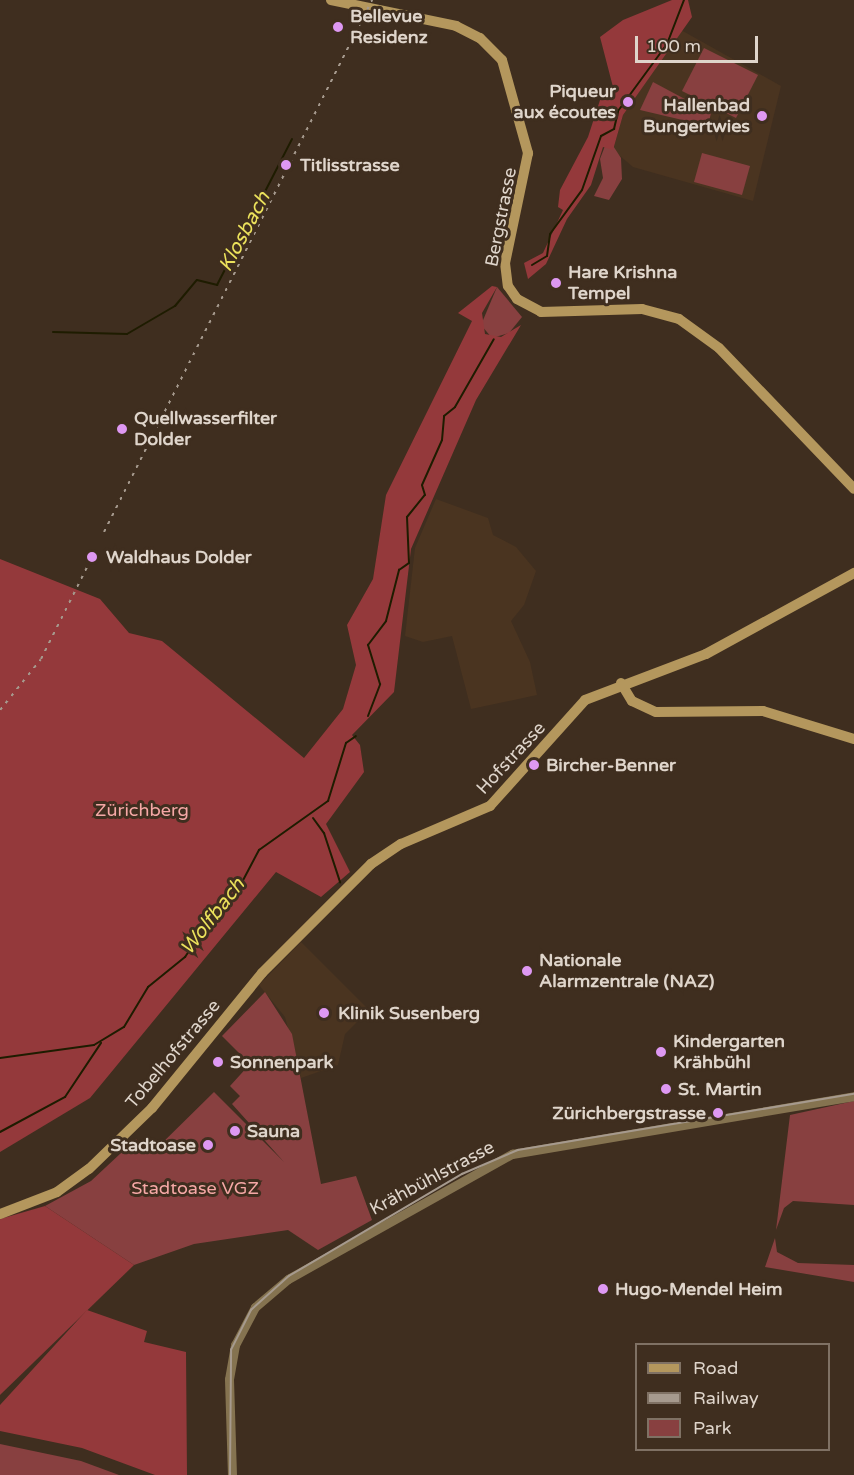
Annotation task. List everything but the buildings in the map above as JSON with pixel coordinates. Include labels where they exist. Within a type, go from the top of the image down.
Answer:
[{"type":"main road","name":"Bergstrasse","points":[[331,0],[462,28],[502,60],[528,153],[506,262],[508,286],[517,299],[541,312],[642,309],[679,319],[719,348],[854,489]]},
{"type":"main road","points":[[854,573],[706,654],[621,683],[632,701],[656,712],[764,711],[854,739]]},
{"type":"main road","name":"Hofstrasse","points":[[350,885],[390,850],[490,806],[595,694],[621,683]]},
{"type":"main road","name":"Tobelhofstrasse","points":[[0,1214],[57,1192],[99,1161],[152,1108],[262,973],[350,885]]},
{"type":"street","name":"Krähbühlstrasse","points":[[232,1475],[229,1384],[235,1345],[255,1307],[288,1279],[512,1154],[854,1096]]},
{"type":"shaded area","points":[[681,30],[781,86],[753,201],[633,167],[613,150],[623,115]]},
{"type":"shaded area","points":[[436,499],[488,518],[493,535],[516,547],[536,571],[524,605],[511,621],[530,662],[537,695],[471,709],[452,636],[423,642],[405,636],[415,548]]},
{"type":"shaded area","name":"Klinik Susenberg","points":[[301,942],[369,1010],[345,1034],[338,1065],[301,1078],[285,1017],[259,985]]},
{"type":"green space","points":[[672,0],[688,0],[692,17],[623,115],[613,150],[603,147],[591,185],[567,219],[546,264],[528,279],[524,263],[543,253],[563,210],[558,207],[560,190],[588,137],[601,97],[613,87],[600,37],[623,20]]},
{"type":"green space","points":[[704,48],[758,75],[736,118],[682,91]]},
{"type":"green space","points":[[653,82],[711,113],[708,126],[640,110]]},
{"type":"green space","points":[[608,138],[621,158],[622,179],[609,200],[594,196],[603,178],[600,159]]},
{"type":"green space","points":[[702,153],[750,166],[742,195],[694,182]]},
{"type":"green space","name":"Zürichberg","points":[[492,286],[497,287],[482,313],[485,334],[501,337],[521,325],[476,400],[411,549],[394,692],[352,735],[360,745],[364,772],[326,824],[350,872],[321,897],[276,872],[90,1098],[0,1152],[0,559],[100,599],[129,633],[162,641],[304,758],[343,709],[356,665],[347,625],[373,579],[386,495],[472,321],[458,313]]},
{"type":"green space","points":[[497,287],[522,317],[509,333],[492,338],[481,325]]},
{"type":"green space","name":"Stadtoase VGZ","points":[[265,992],[292,1034],[321,1184],[356,1176],[372,1220],[318,1250],[288,1230],[194,1244],[134,1265],[45,1206],[91,1181],[136,1139],[151,1154],[214,1092],[284,1162],[232,1104],[240,1096],[230,1086],[250,1064],[222,1036]]},
{"type":"green space","points":[[854,1101],[854,1205],[793,1201],[784,1208],[776,1230],[790,1115]]},
{"type":"green space","points":[[45,1206],[134,1265],[0,1395],[0,1219]]},
{"type":"green space","points":[[775,1238],[777,1252],[798,1263],[854,1265],[854,1282],[765,1267]]},
{"type":"green space","points":[[87,1310],[147,1331],[144,1342],[186,1352],[187,1475],[155,1475],[82,1448],[0,1431],[0,1405]]},
{"type":"green space","points":[[0,1444],[81,1461],[119,1475],[0,1475]]},
{"type":"waterway","name":"Wolfbach","points":[[532,265],[547,256],[550,234],[582,190],[601,136],[614,129],[618,111],[667,44],[684,0]]},
{"type":"waterway","name":"Klosbach","points":[[53,332],[127,334],[175,306],[197,280],[217,285],[292,139]]},
{"type":"waterway","name":"Wolfbach","points":[[368,716],[380,684],[368,645],[386,621],[399,570],[409,563],[407,517],[425,495],[422,485],[442,440],[444,416],[455,407],[494,339]]},
{"type":"waterway","name":"Wolfbach","points":[[0,1058],[94,1045],[124,1027],[148,987],[185,957],[231,890],[240,886],[259,850],[328,801],[346,743],[356,736]]},
{"type":"waterway","points":[[313,818],[324,833],[340,882]]},
{"type":"waterway","points":[[0,1132],[65,1097],[101,1043]]},
{"type":"tram line","points":[[230,1475],[231,1350],[251,1310],[289,1276],[462,1174],[518,1150],[854,1094]]},
{"type":"railway","points":[[104,532],[372,0]]},
{"type":"railway","points":[[0,710],[41,659],[89,563]]},
{"type":"place","name":"Bellevue Residenz","points":[[338,27]]},
{"type":"place","name":"Piqueur aux écoutes","points":[[628,102]]},
{"type":"place","name":"Hallenbad Bungertwies","points":[[762,116]]},
{"type":"place","name":"Titlisstrasse","points":[[286,165]]},
{"type":"place","name":"Hare Krishna Tempel","points":[[556,283]]},
{"type":"place","name":"Quellwasserfilter Dolder","points":[[122,429]]},
{"type":"place","name":"Waldhaus Dolder","points":[[92,557]]},
{"type":"place","name":"Bircher-Benner","points":[[534,765]]},
{"type":"place","name":"Nationale Alarmzentrale (NAZ)","points":[[527,971]]},
{"type":"place","name":"Klinik Susenberg","points":[[324,1013]]},
{"type":"place","name":"Kindergarten Krähbühl","points":[[661,1052]]},
{"type":"place","name":"Sonnenpark","points":[[218,1062]]},
{"type":"place","name":"St. Martin","points":[[666,1089]]},
{"type":"place","name":"Zürichbergstrasse","points":[[718,1113]]},
{"type":"place","name":"Sauna","points":[[235,1131]]},
{"type":"place","name":"Stadtoase","points":[[208,1145]]},
{"type":"place","name":"Hugo-Mendel Heim","points":[[603,1289]]}]
